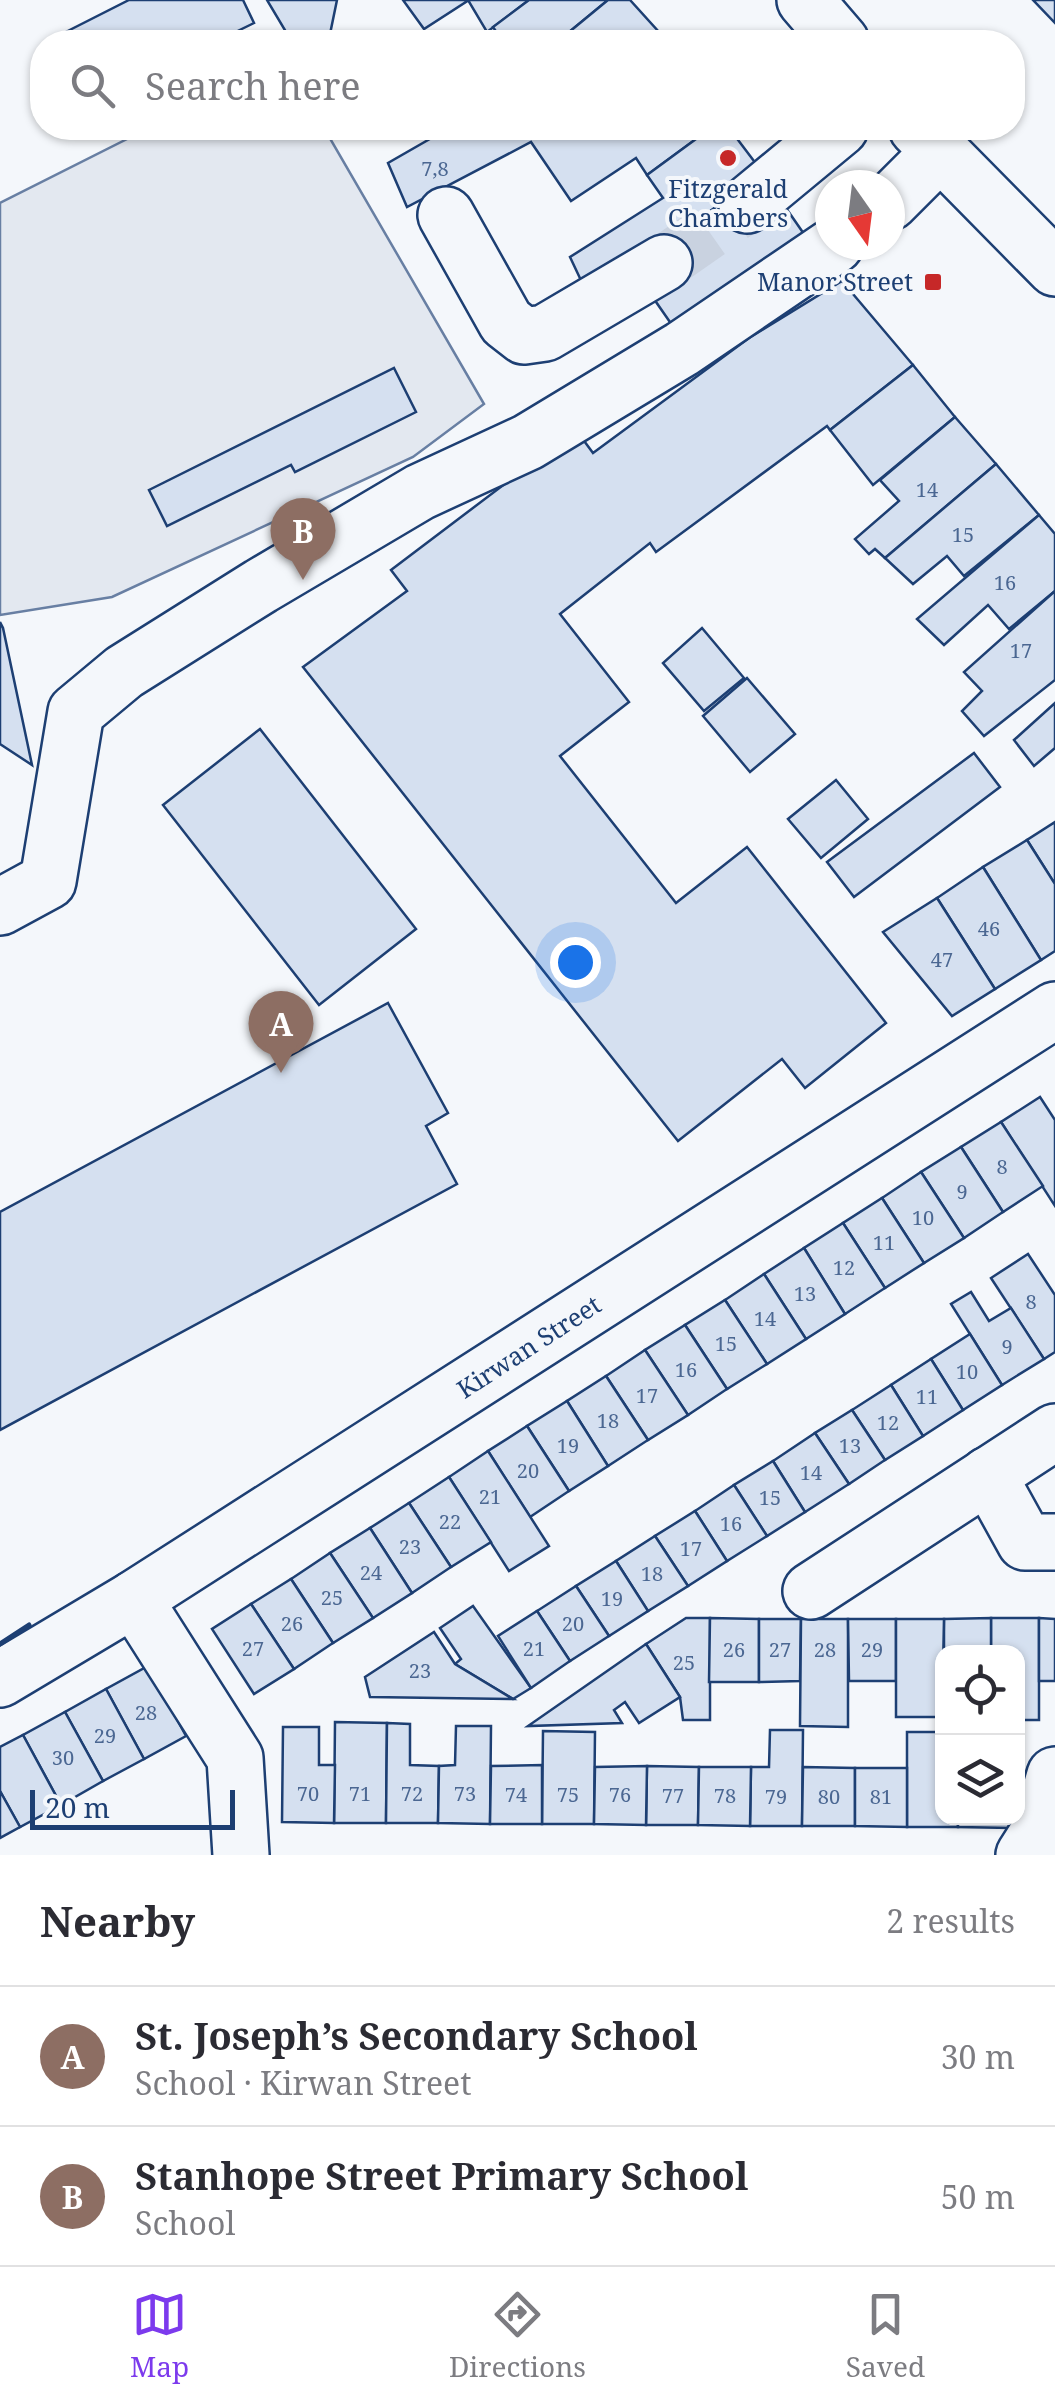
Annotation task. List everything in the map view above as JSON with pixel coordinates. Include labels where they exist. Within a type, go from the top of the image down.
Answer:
[{"type":"street","points":[[805,0],[831,30]]},
{"type":"street","points":[[748,205],[826,140]]},
{"type":"street","points":[[905,178],[929,140],[1055,268]]},
{"type":"street","points":[[446,214],[506,322],[524,336],[544,333],[664,263]]},
{"type":"street","points":[[0,907],[48,880],[76,712],[124,672],[420,492],[543,433],[682,349],[815,259]]},
{"type":"street","name":"Kirwan Street","points":[[0,1680],[1047,1034]]},
{"type":"street","points":[[811,1591],[1055,1432]]},
{"type":"street","points":[[988,1475],[1026,1542],[1055,1542]]},
{"type":"street","points":[[134,1599],[235,1758],[242,1855]]},
{"type":"street","points":[[1024,1855],[1038,1833],[1055,1775]]},
{"type":"shaded area","points":[[125,140],[331,140],[484,404],[413,457],[112,597],[0,615],[0,203]]},
{"type":"building","points":[[129,0],[243,0],[254,23],[240,30],[70,30]]},
{"type":"building","points":[[267,0],[337,0],[331,30],[285,30]]},
{"type":"building","points":[[403,0],[469,0],[424,29]]},
{"type":"building","points":[[468,0],[529,0],[490,30],[486,30]]},
{"type":"building","points":[[529,0],[608,0],[572,30],[493,27]]},
{"type":"building","points":[[608,0],[630,0],[657,30],[572,30]]},
{"type":"building","points":[[1033,0],[1055,0],[1055,23]]},
{"type":"building","points":[[428,140],[695,140],[647,175],[636,158],[571,201],[531,142],[407,207],[388,163]]},
{"type":"building","points":[[695,140],[738,140],[763,173],[655,251],[586,291],[570,257],[663,198],[647,175]]},
{"type":"building","points":[[738,191],[779,198],[804,234],[672,325],[654,299],[655,251]]},
{"type":"building","points":[[842,281],[913,365],[830,430],[827,426],[656,552],[650,543],[560,614],[629,702],[560,756],[676,903],[747,847],[886,1023],[805,1088],[782,1059],[678,1141],[303,667],[407,591],[391,570],[576,430],[593,453],[749,338]]},
{"type":"building","points":[[913,365],[955,417],[873,485],[830,430]]},
{"type":"building","points":[[394,368],[416,412],[295,472],[291,465],[167,526],[149,490]]},
{"type":"building","points":[[955,417],[996,464],[885,558],[875,549],[869,554],[855,539],[899,501],[880,480]]},
{"type":"building","points":[[996,464],[1039,515],[964,576],[947,556],[913,584],[885,558]]},
{"type":"building","points":[[1039,515],[1055,534],[1055,591],[1009,629],[988,605],[944,645],[917,619]]},
{"type":"building","points":[[1055,591],[1055,680],[984,736],[962,711],[982,691],[964,672]]},
{"type":"building","points":[[0,622],[3,628],[32,765],[0,744]]},
{"type":"building","points":[[702,628],[744,678],[704,711],[663,663]]},
{"type":"building","points":[[747,678],[795,734],[750,772],[703,716]]},
{"type":"building","points":[[1055,703],[1055,748],[1034,766],[1014,740]]},
{"type":"building","points":[[260,729],[416,929],[319,1005],[163,805]]},
{"type":"building","points":[[974,753],[1000,787],[854,897],[827,862]]},
{"type":"building","points":[[836,780],[868,819],[821,858],[788,819]]},
{"type":"building","points":[[1055,822],[1055,884],[1027,840]]},
{"type":"building","points":[[1027,840],[1055,884],[1055,951],[1041,960],[983,867]]},
{"type":"building","points":[[983,867],[1041,960],[995,989],[937,898]]},
{"type":"building","points":[[937,898],[995,989],[952,1016],[883,932]]},
{"type":"building","points":[[388,1003],[448,1113],[426,1126],[457,1184],[0,1430],[0,1212]]},
{"type":"building","points":[[1040,1097],[1055,1120],[1055,1206],[1001,1122]]},
{"type":"building","points":[[1001,1122],[1043,1186],[1003,1212],[961,1147]]},
{"type":"building","points":[[961,1147],[1003,1212],[964,1238],[921,1172]]},
{"type":"building","points":[[921,1172],[964,1238],[924,1263],[882,1198]]},
{"type":"building","points":[[882,1198],[924,1263],[885,1288],[843,1223]]},
{"type":"building","points":[[843,1223],[885,1288],[845,1314],[804,1248]]},
{"type":"building","points":[[804,1248],[845,1314],[806,1339],[764,1274]]},
{"type":"building","points":[[1028,1254],[1055,1295],[1055,1352],[1044,1359],[991,1278]]},
{"type":"building","points":[[764,1274],[806,1339],[767,1364],[725,1300]]},
{"type":"building","points":[[971,1292],[989,1321],[1011,1308],[1044,1359],[1002,1385],[951,1304]]},
{"type":"building","points":[[725,1300],[767,1364],[727,1389],[685,1325]]},
{"type":"building","points":[[685,1325],[727,1389],[688,1415],[645,1350]]},
{"type":"building","points":[[970,1334],[1002,1385],[963,1410],[931,1359]]},
{"type":"building","points":[[645,1350],[688,1415],[648,1440],[606,1376]]},
{"type":"building","points":[[931,1359],[963,1410],[923,1436],[891,1385]]},
{"type":"building","points":[[606,1376],[648,1440],[608,1466],[567,1401]]},
{"type":"building","points":[[891,1385],[923,1436],[885,1460],[852,1410]]},
{"type":"building","points":[[567,1401],[608,1466],[569,1491],[527,1426]]},
{"type":"building","points":[[852,1410],[885,1460],[849,1484],[815,1433]]},
{"type":"building","points":[[527,1426],[569,1491],[530,1517],[488,1451]]},
{"type":"building","points":[[815,1433],[849,1484],[805,1512],[773,1461]]},
{"type":"building","points":[[488,1451],[549,1546],[509,1571],[449,1477]]},
{"type":"building","points":[[773,1461],[805,1512],[767,1536],[734,1485]]},
{"type":"building","points":[[449,1477],[491,1542],[451,1567],[409,1503]]},
{"type":"building","points":[[734,1485],[767,1536],[727,1561],[695,1511]]},
{"type":"building","points":[[409,1503],[451,1567],[412,1593],[370,1528]]},
{"type":"building","points":[[695,1511],[727,1561],[688,1586],[655,1536]]},
{"type":"building","points":[[370,1528],[412,1593],[373,1618],[330,1553]]},
{"type":"building","points":[[655,1536],[688,1586],[648,1611],[616,1561]]},
{"type":"building","points":[[330,1553],[373,1618],[333,1643],[291,1579]]},
{"type":"building","points":[[616,1561],[648,1611],[609,1636],[576,1586]]},
{"type":"building","points":[[291,1579],[333,1643],[294,1669],[251,1604]]},
{"type":"building","points":[[576,1586],[609,1636],[570,1661],[537,1611]]},
{"type":"building","points":[[251,1604],[294,1669],[254,1694],[212,1629]]},
{"type":"building","points":[[473,1606],[531,1688],[513,1699],[455,1664],[461,1659],[440,1628]]},
{"type":"building","points":[[537,1611],[570,1661],[531,1688],[498,1636]]},
{"type":"building","points":[[686,1618],[710,1618],[710,1720],[683,1720],[680,1697],[646,1644]]},
{"type":"building","points":[[710,1618],[759,1619],[759,1682],[709,1682]]},
{"type":"building","points":[[991,1618],[1039,1618],[1039,1720],[1025,1720],[1025,1645],[991,1645]]},
{"type":"building","points":[[991,1618],[991,1645],[944,1645],[944,1619]]},
{"type":"building","points":[[1039,1618],[1055,1619],[1055,1681],[1039,1681]]},
{"type":"building","points":[[759,1619],[801,1619],[800,1681],[759,1682]]},
{"type":"building","points":[[801,1619],[848,1619],[848,1727],[800,1726]]},
{"type":"building","points":[[848,1619],[896,1619],[896,1681],[849,1681]]},
{"type":"building","points":[[896,1619],[944,1619],[943,1645],[935,1645],[935,1717],[896,1717]]},
{"type":"building","points":[[434,1632],[455,1664],[513,1699],[370,1697],[365,1677]]},
{"type":"building","points":[[646,1644],[680,1697],[639,1723],[625,1702],[614,1710],[622,1723],[528,1726]]},
{"type":"building","points":[[148,1666],[186,1736],[144,1759],[106,1689]]},
{"type":"building","points":[[106,1689],[144,1759],[103,1781],[65,1712]]},
{"type":"building","points":[[65,1712],[103,1781],[61,1805],[23,1735]]},
{"type":"building","points":[[335,1722],[387,1723],[386,1823],[334,1823]]},
{"type":"building","points":[[387,1723],[410,1724],[410,1765],[439,1766],[438,1823],[386,1823]]},
{"type":"building","points":[[456,1726],[491,1726],[490,1824],[438,1823],[439,1766],[455,1765]]},
{"type":"building","points":[[283,1727],[319,1727],[319,1765],[335,1765],[334,1823],[282,1822]]},
{"type":"building","points":[[770,1730],[803,1730],[802,1826],[750,1826],[751,1767],[769,1767]]},
{"type":"building","points":[[543,1731],[595,1732],[594,1824],[542,1824]]},
{"type":"building","points":[[907,1732],[935,1732],[935,1825],[958,1827],[907,1827]]},
{"type":"building","points":[[23,1735],[61,1805],[20,1827],[0,1791],[0,1747]]},
{"type":"building","points":[[542,1765],[542,1824],[490,1824],[491,1766]]},
{"type":"building","points":[[647,1766],[699,1767],[698,1825],[646,1825]]},
{"type":"building","points":[[647,1766],[646,1825],[594,1824],[595,1767]]},
{"type":"building","points":[[699,1767],[751,1767],[750,1826],[698,1825]]},
{"type":"building","points":[[803,1767],[855,1768],[855,1826],[802,1826]]},
{"type":"building","points":[[855,1768],[907,1768],[907,1827],[855,1826]]},
{"type":"building","points":[[0,1791],[20,1827],[0,1838]]},
{"type":"building","points":[[958,1825],[1011,1825],[1011,1828]]},
{"type":"tunnel","points":[[664,263],[747,205]]},
{"type":"wall","points":[[0,1644],[29,1625]]},
{"type":"place","name":"Fitzgerald Chambers","points":[[728,158]]},
{"type":"place","name":"Manor Street","points":[[933,282]]},
{"type":"place","name":"Stanhope Street Primary School","points":[[303,580]]},
{"type":"place","name":"St. Joseph’s Secondary School","points":[[281,1073]]}]
